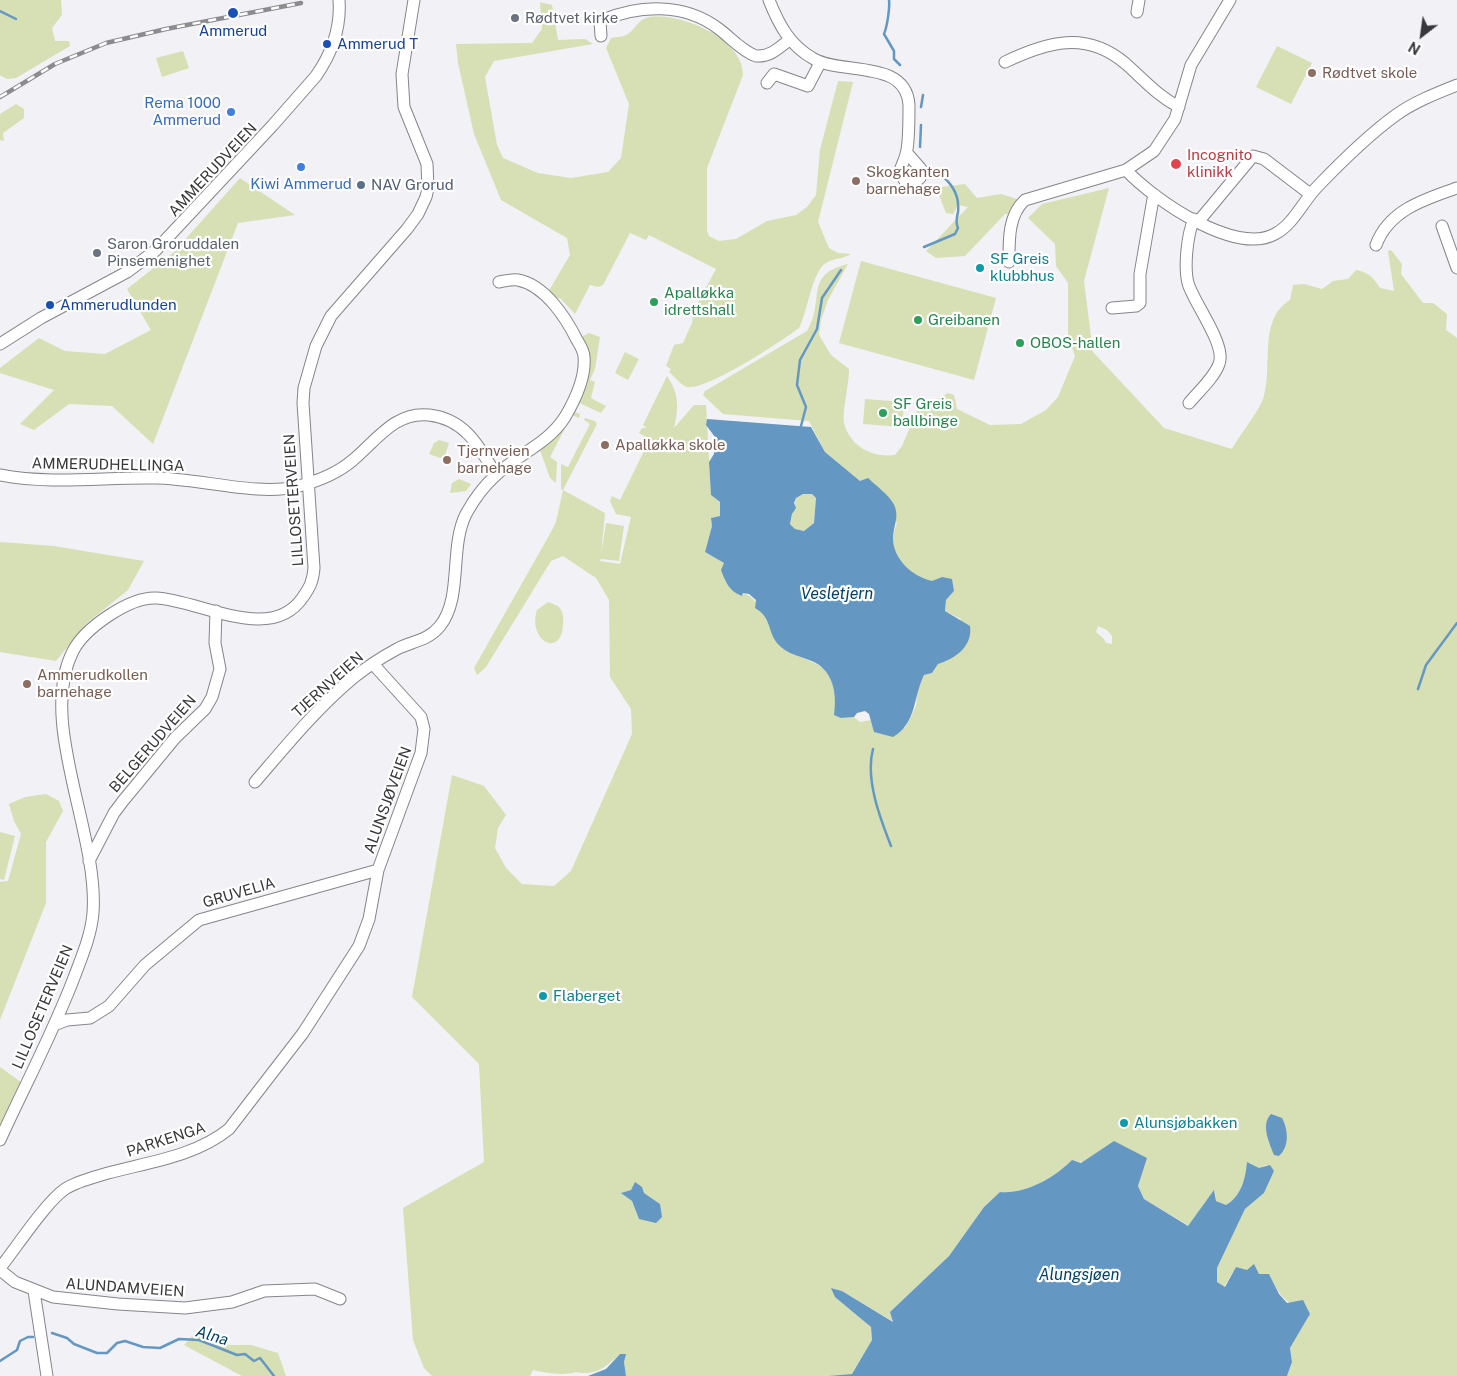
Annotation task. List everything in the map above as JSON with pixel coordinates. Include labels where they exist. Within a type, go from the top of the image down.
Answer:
[{"type":"street","name":"AMMERUDVEIEN","points":[[0,344],[40,318],[126,272],[152,254],[177,230],[316,76],[333,42],[339,18],[339,0]]},
{"type":"street","name":"LILLOSETERVEIEN","points":[[0,1140],[54,1025],[89,936],[94,890],[67,754],[64,723],[63,678],[74,650],[94,625],[137,602],[154,598],[186,603],[248,619],[268,620],[281,616],[299,603],[313,583],[314,568],[303,403],[310,365],[323,330],[331,316],[418,214],[428,188],[426,164],[404,107],[402,74],[414,0]]},
{"type":"street","points":[[770,0],[789,40],[805,54],[820,63],[834,67],[878,71],[890,76],[900,84],[909,103],[907,153]]},
{"type":"street","points":[[1137,12],[1139,0]]},
{"type":"street","points":[[1009,262],[1012,222],[1016,211],[1024,200],[1126,170],[1147,157],[1161,143],[1179,107],[1191,65],[1230,0]]},
{"type":"street","points":[[601,36],[600,21],[629,11],[654,8],[702,18],[756,56],[766,56],[789,40]]},
{"type":"street","points":[[1004,62],[1038,48],[1058,43],[1071,42],[1097,47],[1117,58],[1158,95],[1179,107]]},
{"type":"street","points":[[766,83],[772,74],[777,74],[808,86],[820,63]]},
{"type":"street","points":[[1126,170],[1156,195],[1196,220],[1231,236],[1259,239],[1275,234],[1289,223],[1310,194],[1352,151],[1397,114],[1457,85]]},
{"type":"street","points":[[1188,403],[1218,368],[1220,357],[1206,316],[1188,285],[1188,240],[1196,220],[1253,156],[1264,158],[1310,194]]},
{"type":"street","points":[[1376,245],[1386,227],[1410,207],[1424,199],[1457,188]]},
{"type":"street","points":[[1112,308],[1136,306],[1140,303],[1143,257],[1151,207],[1156,195]]},
{"type":"street","points":[[1442,226],[1457,268]]},
{"type":"street","name":"TJERNVEIEN","points":[[255,782],[293,738],[334,696],[373,664],[400,648],[424,640],[444,620],[451,601],[456,549],[464,520],[469,510],[496,475],[542,442],[564,418],[578,390],[583,373],[585,355],[568,320],[545,296],[518,280],[499,282]]},
{"type":"street","name":"AMMERUDHELLINGA","points":[[0,475],[41,480],[156,478],[273,490],[307,484],[338,470],[353,461],[396,422],[408,417],[427,415],[453,421],[468,432],[496,475]]},
{"type":"street","name":"BELGERUDVEIEN","points":[[89,861],[114,813],[175,738],[204,709],[212,697],[220,669],[215,643],[216,611]]},
{"type":"street","name":"ALUNSJØVEIEN","points":[[352,960],[364,936],[378,870],[421,753],[424,729],[418,712],[373,664]]},
{"type":"street","name":"GRUVELIA","points":[[54,1025],[66,1020],[90,1018],[109,1006],[145,965],[198,920],[378,870]]},
{"type":"street","name":"PARKENGA","points":[[0,1269],[52,1202],[66,1188],[93,1178],[196,1149],[214,1141],[229,1129],[303,1033],[352,960]]},
{"type":"street","name":"ALUNDAMVEIEN","points":[[0,1269],[15,1282],[53,1297],[185,1308],[232,1302],[264,1291],[287,1289],[315,1289],[340,1299]]},
{"type":"street","points":[[34,1291],[47,1376]]},
{"type":"green space","points":[[0,0],[61,0],[62,15],[52,28],[55,41],[69,41],[70,46],[16,78],[7,79],[0,75]]},
{"type":"green space","points":[[540,2],[552,5],[558,40],[585,39],[593,44],[494,61],[485,77],[497,145],[503,158],[538,173],[571,178],[608,172],[621,158],[629,104],[606,48],[611,38],[626,35],[646,18],[663,17],[678,19],[708,31],[722,39],[733,50],[740,62],[743,75],[707,168],[707,231],[709,236],[719,241],[736,239],[767,221],[796,215],[807,207],[816,195],[820,150],[838,81],[853,82],[818,222],[829,248],[838,253],[851,254],[829,261],[821,267],[799,328],[726,374],[697,386],[687,387],[669,372],[671,369],[666,366],[674,345],[683,343],[692,323],[694,310],[716,269],[649,235],[646,240],[630,233],[603,285],[598,287],[590,285],[575,314],[560,298],[553,299],[547,294],[570,255],[567,238],[501,200],[474,134],[458,63],[456,44],[532,43],[542,29]]},
{"type":"green space","points":[[1277,46],[1312,63],[1291,104],[1256,87]]},
{"type":"green space","points":[[183,51],[189,68],[162,77],[156,58]]},
{"type":"green space","points":[[16,104],[24,109],[24,118],[3,133],[4,141],[0,140],[0,114]]},
{"type":"green space","points":[[240,178],[295,215],[238,223],[153,444],[112,406],[69,404],[34,430],[20,424],[54,390],[0,373],[0,368],[39,338],[65,351],[105,354],[151,330],[127,289],[174,252]]},
{"type":"green space","points":[[965,184],[977,198],[1001,194],[1020,200],[1019,215],[1005,214],[965,256],[936,258],[926,251],[968,207],[958,205],[953,214],[946,213],[939,195],[942,187]]},
{"type":"green space","points":[[1109,188],[1084,281],[1093,352],[1164,428],[1232,449],[1264,396],[1270,331],[1280,309],[1290,300],[1293,285],[1304,284],[1322,289],[1333,281],[1348,279],[1356,270],[1370,276],[1380,288],[1394,291],[1388,251],[1391,250],[1402,264],[1401,274],[1423,303],[1433,303],[1447,314],[1446,330],[1457,338],[1457,1376],[1287,1376],[1292,1362],[1290,1348],[1310,1314],[1295,1307],[1285,1299],[1269,1274],[1259,1274],[1236,1267],[1224,1287],[1217,1282],[1217,1268],[1245,1209],[1264,1193],[1274,1171],[1266,1165],[1259,1169],[1250,1163],[1239,1192],[1231,1202],[1226,1205],[1216,1201],[1215,1191],[1189,1226],[1144,1199],[1138,1186],[1143,1168],[1072,1161],[1039,1184],[1020,1190],[1000,1192],[984,1207],[949,1256],[890,1312],[894,1322],[842,1291],[832,1288],[871,1327],[872,1340],[852,1374],[828,1376],[626,1376],[625,1354],[620,1354],[601,1369],[590,1373],[560,1374],[533,1370],[530,1376],[432,1376],[424,1368],[413,1340],[403,1208],[484,1162],[479,1064],[412,997],[452,775],[484,786],[506,815],[498,828],[495,848],[506,868],[522,884],[554,886],[571,871],[632,734],[631,709],[610,677],[609,600],[596,578],[563,556],[551,561],[486,667],[477,675],[474,668],[556,522],[563,490],[605,513],[601,555],[606,523],[624,526],[619,561],[601,559],[600,561],[620,564],[631,517],[616,514],[610,501],[612,496],[620,500],[650,439],[639,433],[642,428],[647,428],[643,425],[667,376],[674,388],[677,401],[674,428],[694,405],[706,405],[711,495],[720,502],[721,516],[711,518],[712,526],[705,552],[724,563],[743,596],[743,593],[747,595],[760,607],[770,623],[772,634],[786,650],[823,668],[828,674],[833,684],[841,718],[854,717],[860,722],[871,720],[905,728],[916,706],[918,687],[924,675],[932,673],[938,664],[947,661],[961,619],[945,611],[946,600],[954,591],[942,577],[932,582],[925,580],[912,572],[901,561],[894,547],[893,537],[897,523],[860,481],[825,452],[809,421],[723,414],[703,395],[705,391],[807,331],[815,309],[820,282],[825,275],[834,269],[848,264],[828,300],[821,320],[819,335],[831,355],[849,369],[844,423],[851,439],[871,453],[895,455],[902,446],[917,411],[948,393],[954,395],[957,409],[990,425],[1021,424],[1046,410],[1058,397],[1075,356],[1068,336],[1068,283],[1056,266],[1055,244],[1028,218],[1042,204]],"holes":[[[1098,626],[1107,630],[1112,636],[1112,644],[1106,643],[1096,632]],[[631,1190],[644,1193],[660,1204],[639,1219],[632,1201],[622,1193]]]},
{"type":"green space","name":"Greibanen","points":[[861,261],[996,298],[974,380],[839,343]]},
{"type":"green space","points":[[589,333],[600,337],[595,369],[590,380],[595,382],[591,398],[606,406],[601,413],[577,402],[581,337]]},
{"type":"green space","points":[[625,352],[639,359],[628,380],[615,373]]},
{"type":"green space","name":"SF Greis ballbinge","points":[[865,399],[904,402],[902,427],[863,424]]},
{"type":"green space","points":[[572,411],[580,414],[579,418],[572,415],[550,457],[557,462],[556,483],[550,478],[540,450],[555,436]]},
{"type":"green space","points":[[585,418],[595,421],[597,424],[563,490],[561,489],[561,464],[568,467],[590,424],[584,420]]},
{"type":"green space","points":[[439,440],[449,443],[445,455],[440,458],[429,454],[434,443]]},
{"type":"green space","points":[[459,479],[471,484],[466,491],[450,493],[452,483]]},
{"type":"green space","points":[[803,494],[812,494],[816,498],[814,523],[804,531],[795,529],[790,524],[796,498]]},
{"type":"green space","points":[[0,542],[54,546],[144,561],[128,590],[87,623],[56,661],[0,652]]},
{"type":"green space","points":[[548,602],[558,606],[563,617],[561,635],[557,641],[552,643],[546,642],[541,637],[535,621],[537,610]]},
{"type":"green space","points":[[46,794],[59,801],[63,811],[46,842],[46,903],[0,1020],[0,882],[8,881],[21,834],[14,821],[9,804],[25,797]]},
{"type":"green space","points":[[0,832],[15,836],[4,880],[0,879]]},
{"type":"green space","points":[[0,1067],[21,1082],[0,1131]]},
{"type":"green space","points":[[195,1333],[230,1345],[251,1345],[278,1353],[286,1376],[242,1376],[184,1345]]},
{"type":"water","name":"Vesletjern","points":[[707,419],[811,427],[825,452],[860,481],[868,478],[893,503],[896,515],[893,534],[894,546],[896,553],[905,566],[918,576],[932,581],[942,577],[952,579],[954,591],[946,600],[945,611],[970,626],[969,640],[961,651],[951,659],[938,664],[932,673],[924,675],[910,717],[901,731],[893,737],[874,732],[869,714],[865,711],[857,713],[854,717],[841,718],[834,715],[833,685],[826,672],[814,662],[790,653],[781,647],[774,638],[767,620],[755,608],[756,600],[749,594],[743,593],[742,596],[731,589],[726,583],[721,570],[724,563],[705,552],[712,526],[711,518],[720,516],[720,502],[711,495],[709,462],[714,454],[715,437],[706,425]],"holes":[[[803,494],[812,494],[816,498],[814,523],[804,531],[795,529],[790,524],[792,514],[796,508],[794,503],[796,498]]]},
{"type":"water","points":[[1271,1114],[1282,1118],[1287,1132],[1285,1147],[1279,1156],[1274,1155],[1268,1140],[1266,1124]]},
{"type":"water","name":"Alungsjøen","points":[[1114,1141],[1147,1158],[1138,1186],[1144,1199],[1188,1226],[1214,1190],[1216,1201],[1226,1205],[1235,1197],[1244,1180],[1247,1162],[1259,1168],[1270,1165],[1274,1171],[1264,1193],[1245,1209],[1217,1268],[1217,1282],[1225,1287],[1236,1267],[1247,1270],[1254,1264],[1259,1274],[1269,1274],[1279,1294],[1287,1303],[1303,1300],[1310,1314],[1290,1348],[1292,1362],[1287,1376],[828,1376],[852,1374],[872,1340],[871,1327],[835,1297],[831,1288],[842,1291],[893,1322],[890,1312],[949,1256],[984,1207],[1000,1192],[1020,1190],[1039,1184],[1057,1173],[1072,1160],[1081,1163]]},
{"type":"water","points":[[635,1182],[642,1187],[644,1193],[660,1204],[662,1217],[656,1223],[639,1219],[632,1201],[621,1193],[631,1190]]},
{"type":"water","points":[[620,1354],[626,1354],[624,1362],[626,1376],[588,1376],[606,1369]]},
{"type":"waterway","points":[[889,0],[884,34],[894,51],[894,59],[900,65]]},
{"type":"waterway","points":[[0,11],[16,19]]},
{"type":"waterway","points":[[921,107],[923,95]]},
{"type":"waterway","points":[[920,147],[921,125]]},
{"type":"waterway","points":[[924,247],[955,234],[958,228],[956,222],[958,212],[956,193],[949,183],[935,170]]},
{"type":"waterway","points":[[801,426],[806,407],[797,385],[800,360],[817,329],[822,298],[841,270]]},
{"type":"waterway","points":[[1418,689],[1426,665],[1457,623]]},
{"type":"waterway","points":[[873,749],[871,761],[872,785],[878,811],[891,846]]},
{"type":"waterway","name":"Alna","points":[[52,1333],[67,1338],[74,1344],[97,1353],[107,1353],[117,1343],[125,1341],[143,1347],[160,1348],[179,1339],[199,1340],[237,1355],[245,1354],[254,1361],[260,1358],[274,1376]]},
{"type":"waterway","name":"Alna","points":[[0,1361],[17,1350],[20,1341],[33,1337]]},
{"type":"railway","points":[[0,97],[55,64],[106,43],[166,29],[301,3]]},
{"type":"place","name":"Ammerud","points":[[233,13]]},
{"type":"place","name":"Rødtvet kirke","points":[[515,18]]},
{"type":"place","name":"Ammerud T","points":[[327,44]]},
{"type":"place","name":"Rødtvet skole","points":[[1312,73]]},
{"type":"place","name":"Rema 1000 Ammerud","points":[[231,112]]},
{"type":"place","name":"Incognito klinikk","points":[[1176,164]]},
{"type":"place","name":"Kiwi Ammerud","points":[[301,167]]},
{"type":"place","name":"Skogkanten barnehage","points":[[856,181]]},
{"type":"place","name":"NAV Grorud","points":[[361,185]]},
{"type":"place","name":"Saron Groruddalen Pinsemenighet","points":[[97,253]]},
{"type":"place","name":"SF Greis klubbhus","points":[[980,268]]},
{"type":"place","name":"Apalløkka idrettshall","points":[[654,302]]},
{"type":"place","name":"Ammerudlunden","points":[[50,305]]},
{"type":"place","name":"Greibanen","points":[[918,320]]},
{"type":"place","name":"OBOS-hallen","points":[[1020,343]]},
{"type":"place","name":"SF Greis ballbinge","points":[[883,413]]},
{"type":"place","name":"Apalløkka skole","points":[[605,445]]},
{"type":"place","name":"Tjernveien barnehage","points":[[447,460]]},
{"type":"place","name":"Ammerudkollen barnehage","points":[[27,684]]},
{"type":"place","name":"Flaberget","points":[[543,996]]},
{"type":"place","name":"Alunsjøbakken","points":[[1124,1123]]}]
